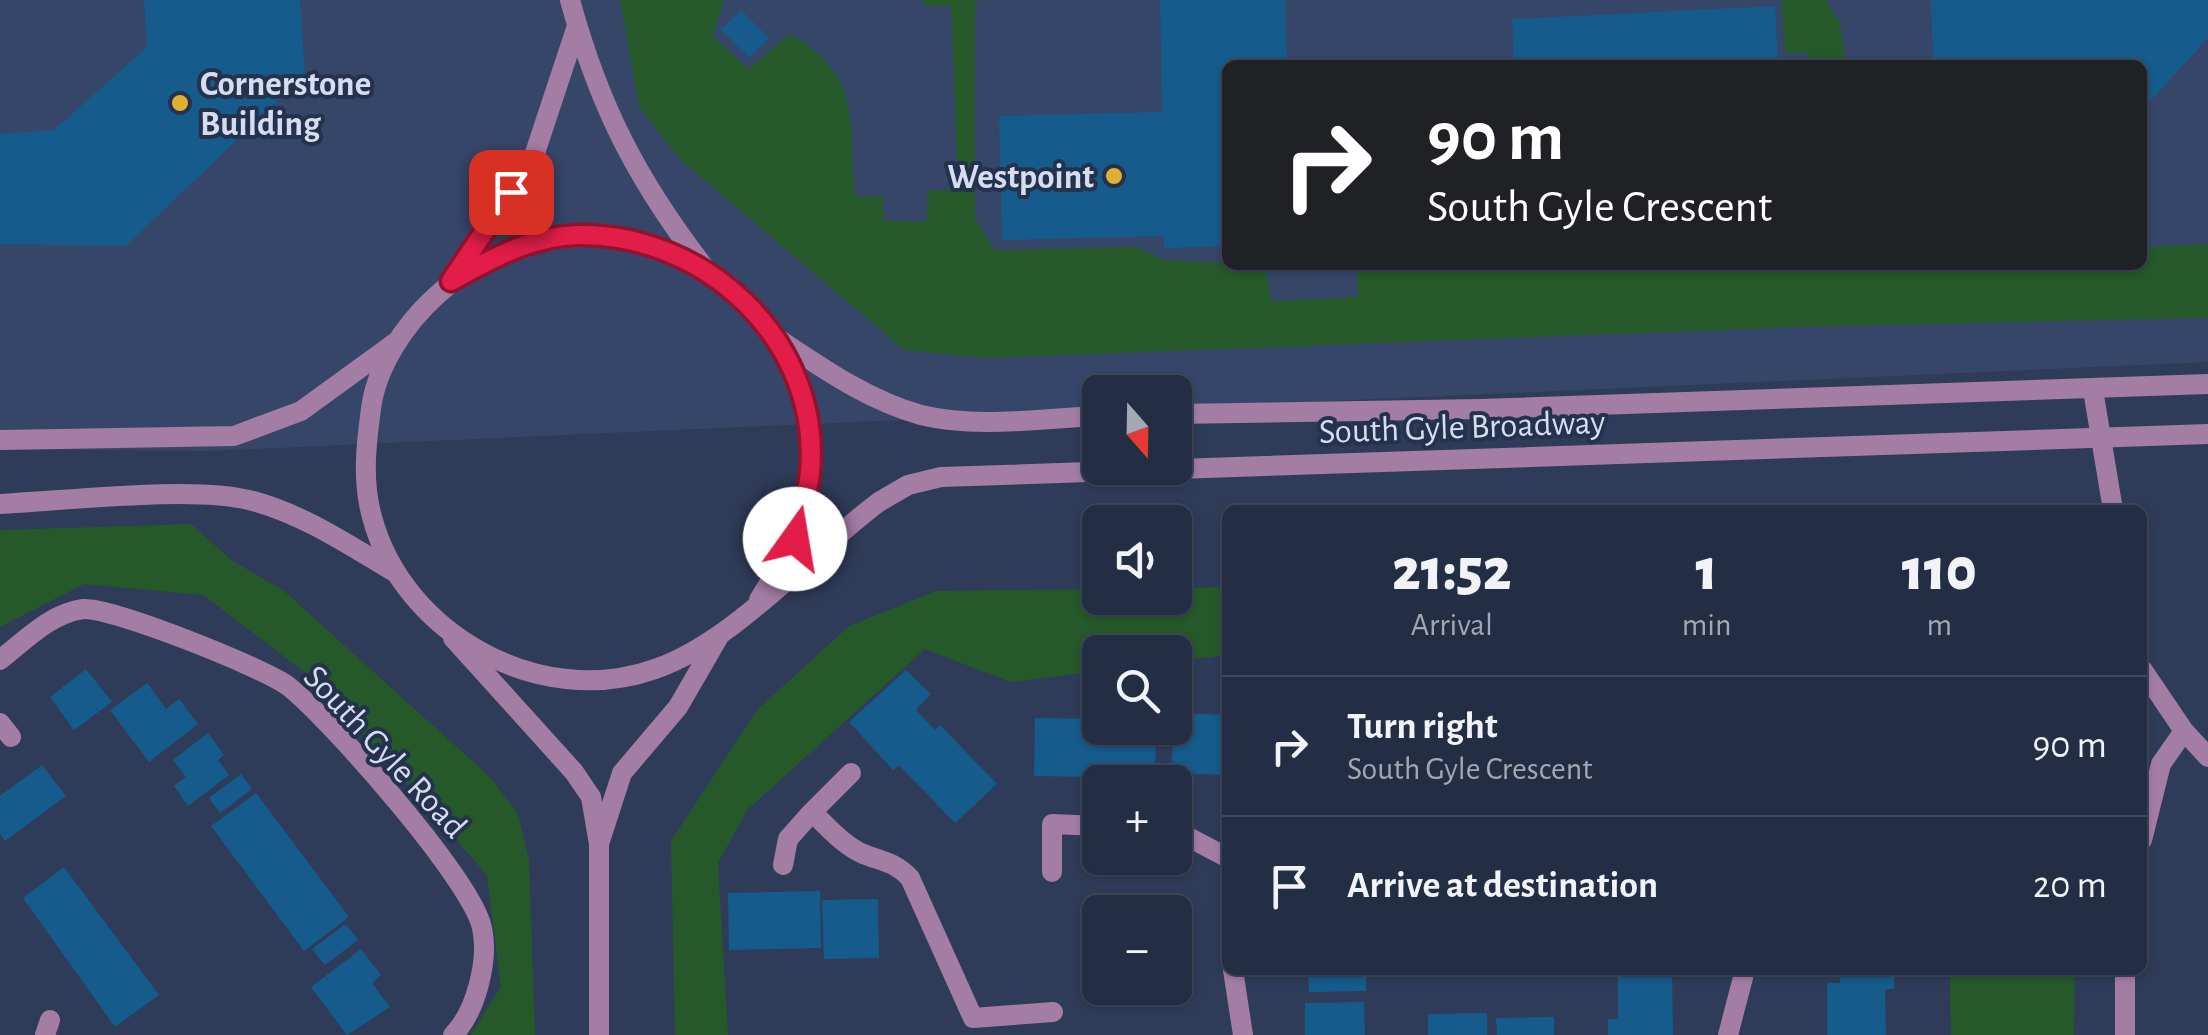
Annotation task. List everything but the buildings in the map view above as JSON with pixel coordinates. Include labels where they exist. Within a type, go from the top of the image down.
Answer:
[{"type":"street","points":[[570,0],[596,89],[628,158],[705,268]]},
{"type":"street","points":[[451,281],[532,162],[577,26]]},
{"type":"street","name":"South Gyle Broadway","points":[[0,440],[234,436],[301,410],[397,341],[451,281],[510,248],[576,235],[643,241],[705,268],[744,299],[776,338],[804,401],[810,471],[795,539],[759,600]]},
{"type":"street","name":"South Gyle Broadway","points":[[776,338],[880,400],[923,416],[970,420],[1082,417]]},
{"type":"street","name":"South Gyle Broadway","points":[[397,341],[372,397],[364,457],[372,518],[396,574],[450,634],[513,668],[583,680],[654,670],[718,638],[879,502],[908,485],[941,477],[2208,434]]},
{"type":"street","name":"South Gyle Broadway","points":[[1192,414],[2208,384]]},
{"type":"street","points":[[2093,390],[2104,436],[2112,505]]},
{"type":"street","name":"South Gyle Broadway","points":[[0,504],[185,496],[250,500],[317,526],[396,574]]},
{"type":"street","name":"South Gyle Road","points":[[0,660],[48,622],[84,609],[130,618],[287,685],[355,755],[447,862],[482,928],[479,985],[454,1035]]},
{"type":"street","points":[[450,634],[574,772],[590,797],[599,844],[600,1035]]},
{"type":"street","points":[[599,844],[622,773],[678,707],[718,638]]},
{"type":"street","points":[[2147,676],[2184,731],[2208,757]]},
{"type":"street","points":[[2147,820],[2161,764],[2184,731]]},
{"type":"street","points":[[783,864],[788,840],[851,774]]},
{"type":"street","points":[[812,812],[844,842],[862,853],[894,862],[910,878],[968,1027],[1052,1012]]},
{"type":"street","points":[[1052,872],[1052,824],[1082,825]]},
{"type":"street","points":[[1192,839],[1222,855]]},
{"type":"street","points":[[1234,975],[1242,1035]]},
{"type":"street","points":[[1728,1035],[1744,975]]},
{"type":"street","points":[[2125,975],[2125,1035]]},
{"type":"shaded area","points":[[0,0],[2208,0],[2208,362],[1192,407],[1192,375],[1082,375],[1082,412],[208,451],[0,449]]},
{"type":"green space","points":[[620,0],[724,0],[713,36],[748,69],[790,34],[830,67],[848,103],[855,196],[883,196],[884,220],[926,222],[928,191],[958,189],[951,6],[924,5],[924,0],[989,0],[975,1],[975,218],[995,250],[1137,247],[1165,260],[1222,263],[1222,270],[1266,270],[1271,301],[1358,297],[1357,270],[2147,270],[2147,247],[2208,244],[2208,318],[1797,327],[987,358],[904,350],[680,159],[639,107]]},
{"type":"green space","points":[[1781,0],[1826,0],[1840,23],[1845,60],[1808,60],[1807,52],[1785,53]]},
{"type":"green space","points":[[191,524],[231,560],[283,590],[491,778],[518,814],[529,860],[535,1035],[470,1035],[501,987],[487,875],[316,681],[203,595],[84,584],[0,627],[0,530]]},
{"type":"green space","points":[[1222,587],[1222,656],[1192,659],[1192,635],[1082,635],[1082,673],[1010,682],[925,649],[747,810],[718,863],[728,1035],[675,1035],[671,841],[757,710],[849,626],[936,591],[1082,589],[1082,615],[1192,615],[1192,588]]},
{"type":"green space","points":[[1950,975],[2075,975],[2074,1035],[1951,1035]]},
{"type":"place","name":"Cornerstone Building","points":[[180,103]]},
{"type":"place","name":"Westpoint","points":[[1114,176]]},
{"type":"route","points":[[511,192],[451,281],[510,248],[576,235],[643,241],[705,268],[744,299],[776,338],[804,401],[810,471],[795,539]]}]
